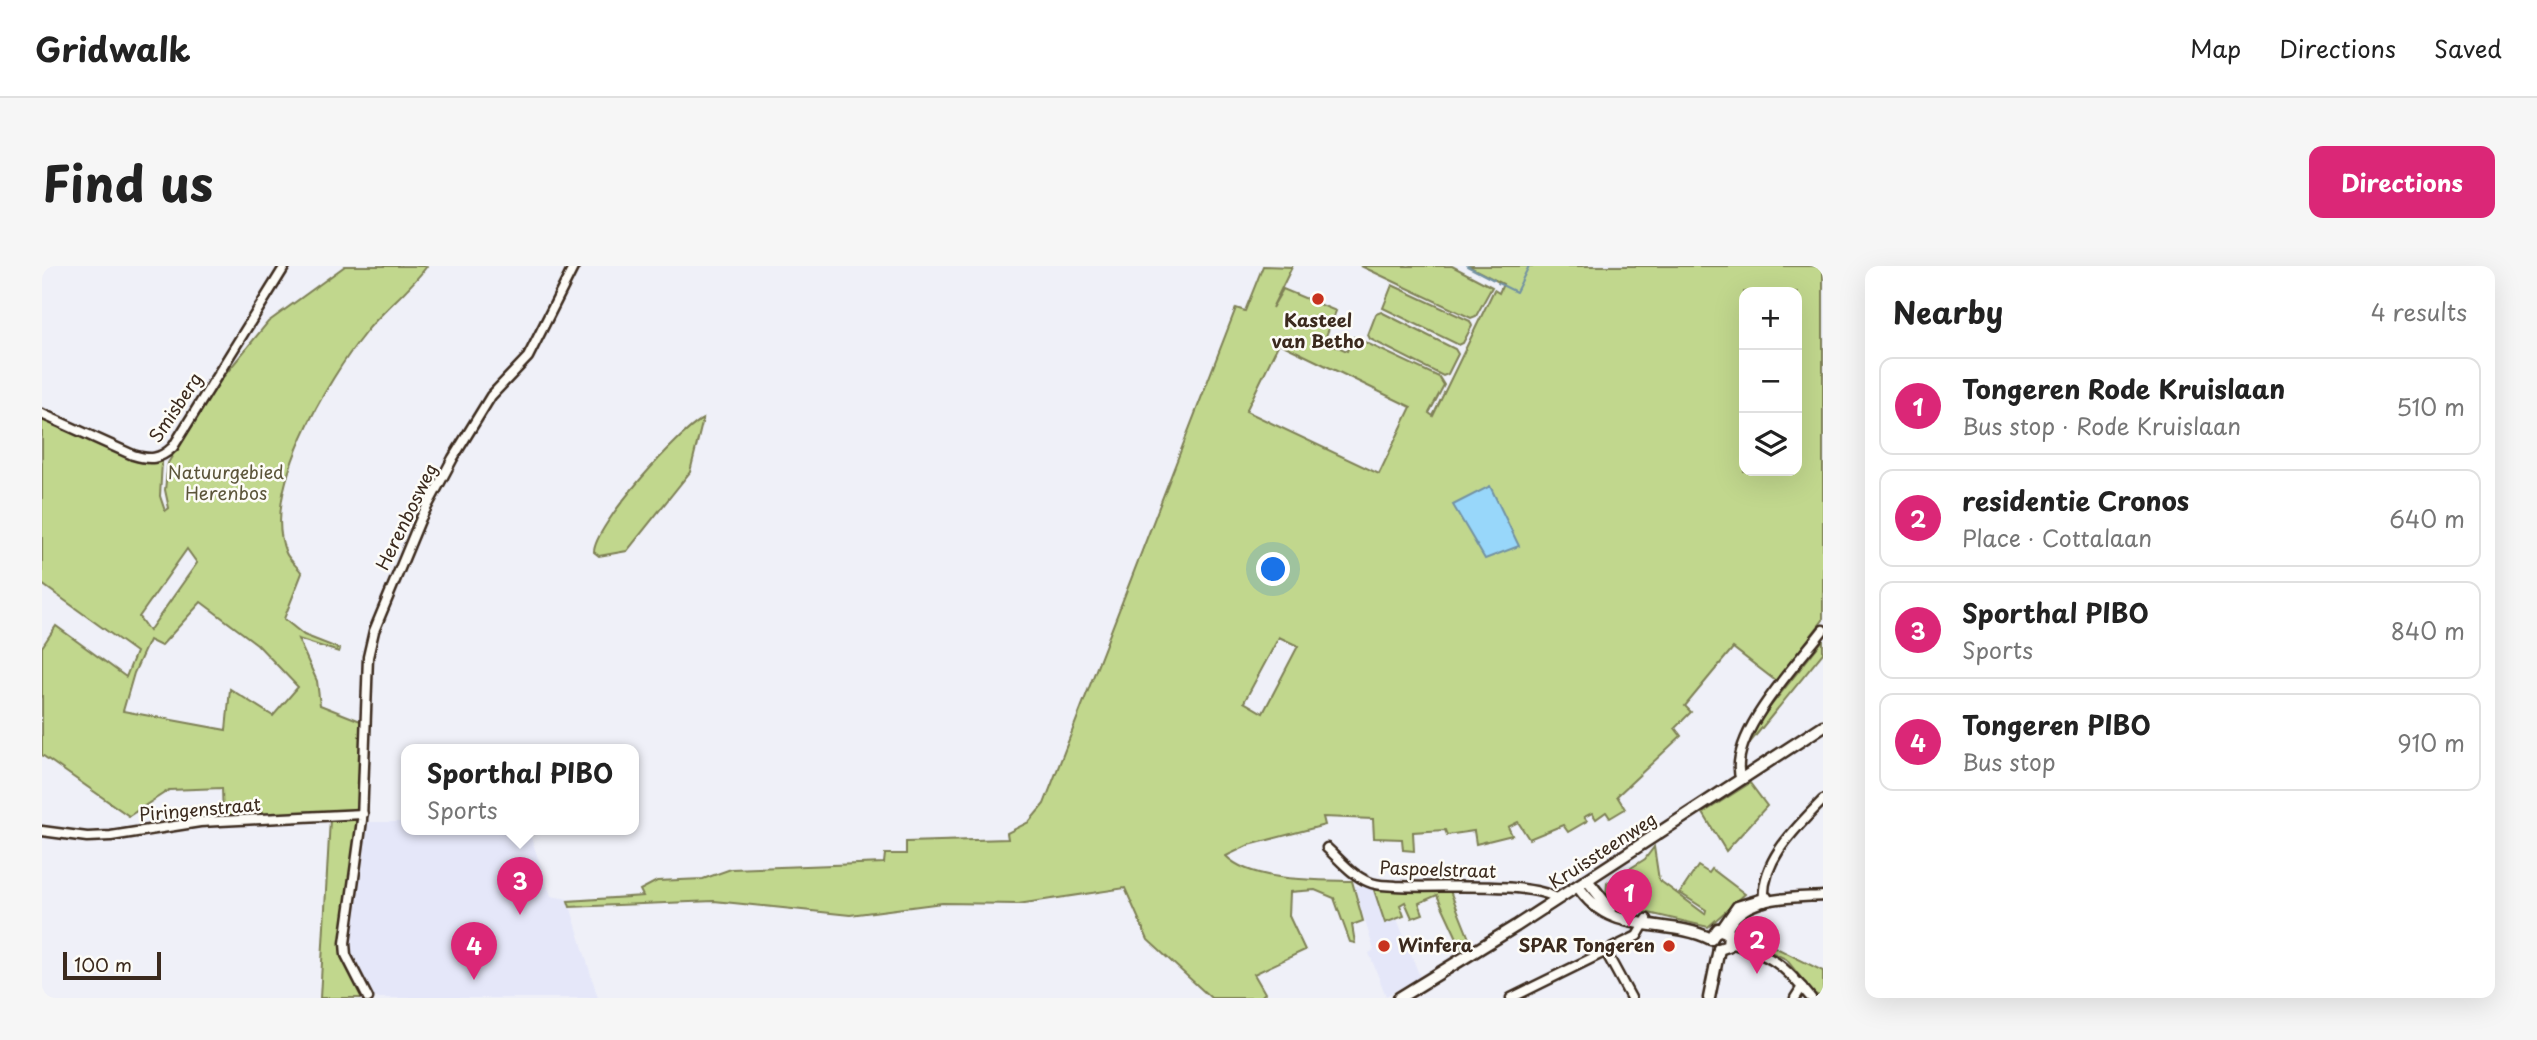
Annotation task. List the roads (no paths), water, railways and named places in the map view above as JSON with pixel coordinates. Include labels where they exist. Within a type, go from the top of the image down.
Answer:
[{"type":"main road","name":"Kruissteenweg","points":[[1398,998],[1558,899],[1823,726]]},
{"type":"main road","points":[[1582,883],[1609,909],[1646,922],[1718,933],[1730,943],[1719,949]]},
{"type":"main road","points":[[1709,998],[1719,949],[1718,933]]},
{"type":"street","name":"Smisberg","points":[[42,414],[132,455],[147,459],[164,455],[173,447],[285,266]]},
{"type":"street","name":"Herenbosweg","points":[[368,998],[346,955],[345,943],[363,814],[368,657],[374,631],[421,518],[453,458],[491,396],[528,358],[574,266]]},
{"type":"street","points":[[1741,780],[1738,770],[1750,726],[1823,630]]},
{"type":"street","points":[[1764,900],[1768,869],[1823,800]]},
{"type":"street","name":"Piringenstraat","points":[[42,831],[87,837],[111,836],[200,822],[363,814]]},
{"type":"street","name":"Paspoelstraat","points":[[1327,848],[1360,878],[1372,884],[1432,889],[1527,888],[1548,892],[1558,899]]},
{"type":"street","points":[[1718,933],[1741,911],[1764,900],[1823,896]]},
{"type":"street","points":[[1511,998],[1637,936],[1646,922]]},
{"type":"street","points":[[1730,943],[1775,960],[1789,970],[1811,998]]},
{"type":"street","points":[[1606,951],[1631,998]]},
{"type":"street","points":[[1795,998],[1802,987]]},
{"type":"water","points":[[1490,486],[1519,546],[1485,559],[1453,505]]},
{"type":"waterway","points":[[1467,266],[1494,280]]},
{"type":"waterway","points":[[1498,283],[1516,292],[1529,266]]},
{"type":"place","name":"Kasteel van Betho","points":[[1318,299]]},
{"type":"place","name":"Sporthal PIBO","points":[[520,915]]},
{"type":"place","name":"Tongeren Rode Kruislaan","points":[[1629,927]]},
{"type":"place","name":"Winfera","points":[[1384,946]]},
{"type":"place","name":"SPAR Tongeren","points":[[1669,946]]},
{"type":"place","name":"residentie Cronos","points":[[1757,974]]},
{"type":"place","name":"Tongeren PIBO","points":[[474,980]]},
{"type":"park label","name":"Natuurgebied Herenbos","points":[[226,483]]}]
